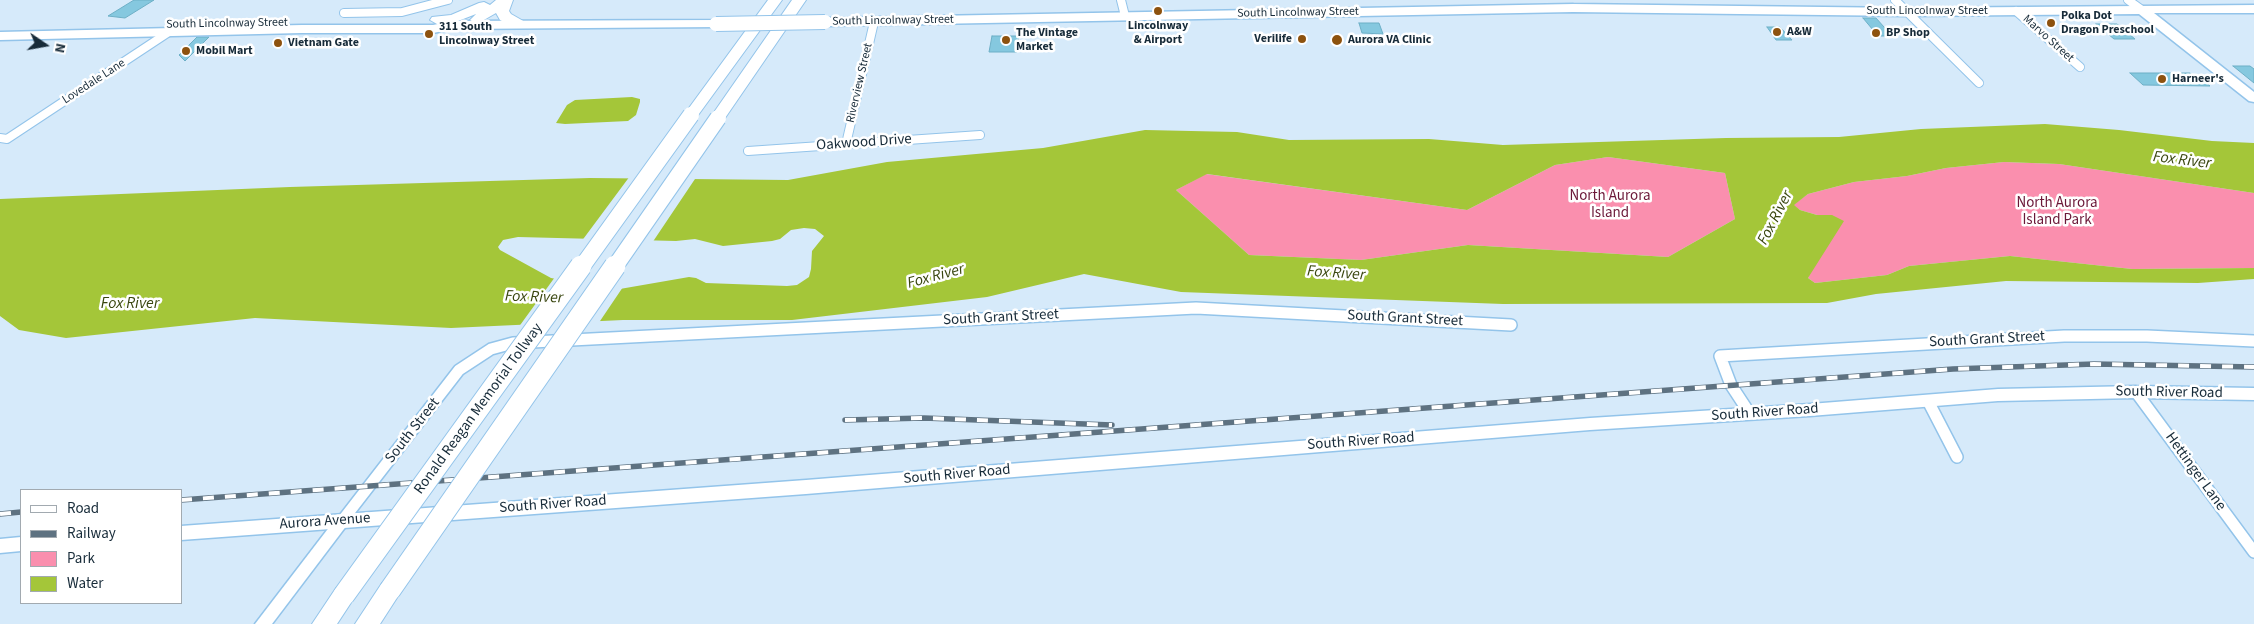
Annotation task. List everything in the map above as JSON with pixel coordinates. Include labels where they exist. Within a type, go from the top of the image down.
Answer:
[{"type":"highway","points":[[462,25],[506,0]]},
{"type":"highway","points":[[506,0],[502,12],[505,17],[520,25]]},
{"type":"highway","name":"Ronald Reagan Memorial Tollway","points":[[324,624],[775,0]]},
{"type":"highway","name":"Ronald Reagan Memorial Tollway","points":[[367,624],[799,0]]},
{"type":"highway","points":[[462,25],[488,3]]},
{"type":"highway","points":[[437,20],[453,19],[488,3]]},
{"type":"main road","name":"South Lincolnway Street","points":[[0,36],[433,29],[462,25],[874,22],[1573,8],[1907,12],[2254,10]]},
{"type":"main road","points":[[2142,10],[2253,96]]},
{"type":"main road","name":"South Lincolnway Street","points":[[0,28],[437,20],[462,25]]},
{"type":"main road","name":"South River Road","points":[[469,510],[806,487],[1541,428],[1928,401],[2061,393],[2254,394]]},
{"type":"main road","name":"Aurora Avenue","points":[[182,532],[469,510]]},
{"type":"main road","points":[[0,546],[20,544]]},
{"type":"street","points":[[344,13],[402,12],[448,0]]},
{"type":"street","points":[[1120,0],[1125,16]]},
{"type":"street","points":[[1895,0],[1979,83]]},
{"type":"street","points":[[2128,0],[2142,10]]},
{"type":"street","name":"Marvo Street","points":[[2016,11],[2080,67]]},
{"type":"street","name":"Riverview Street","points":[[846,144],[874,22]]},
{"type":"street","name":"Lovedale Lane","points":[[3,138],[181,24]]},
{"type":"street","name":"Oakwood Drive","points":[[748,151],[980,135]]},
{"type":"street","name":"South Grant Street","points":[[491,349],[513,343],[1196,308],[1511,325]]},
{"type":"street","name":"South Grant Street","points":[[1750,414],[1731,385],[1720,356],[1969,340],[2064,336],[2147,336],[2254,341]]},
{"type":"street","name":"South Street","points":[[342,521],[459,370],[491,349]]},
{"type":"street","name":"Hettinger Lane","points":[[2136,392],[2254,552]]},
{"type":"street","points":[[1928,401],[1957,457]]},
{"type":"street","points":[[263,624],[342,521]]},
{"type":"green space","name":"North Aurora Island","points":[[1608,157],[1725,173],[1735,219],[1668,257],[1468,245],[1361,260],[1249,255],[1176,190],[1206,174],[1467,210],[1555,165]]},
{"type":"green space","name":"North Aurora Island Park","points":[[2004,162],[2059,164],[2254,193],[2254,268],[2132,269],[2010,256],[1909,266],[1887,275],[1815,283],[1808,278],[1832,215],[1817,215],[1800,210],[1793,205],[1808,194],[1854,182],[1907,176],[1946,168]]},
{"type":"water","points":[[632,97],[640,99],[640,102],[636,115],[628,121],[556,123],[567,105],[575,100]]},
{"type":"water","name":"Fox River","points":[[2045,124],[2119,130],[2212,141],[2254,143],[2254,193],[2059,164],[2004,162],[1946,168],[1907,176],[1854,182],[1808,194],[1794,205],[1800,210],[1817,215],[1832,215],[1844,221],[1808,278],[1815,283],[1887,275],[1909,266],[2010,256],[2132,269],[2254,268],[2254,279],[2198,283],[2006,281],[1876,294],[1827,303],[1503,304],[1181,292],[1084,274],[987,297],[792,320],[623,320],[451,328],[255,318],[66,338],[19,330],[0,316],[0,199],[290,187],[590,178],[788,180],[887,162],[1043,148],[1145,130],[1237,132],[1289,140],[1429,139],[1503,145],[1726,138],[1839,137],[1921,129]],"holes":[[[1608,157],[1725,173],[1735,219],[1668,257],[1468,245],[1361,260],[1249,255],[1176,190],[1207,174],[1467,210],[1555,165]],[[815,229],[824,236],[812,251],[809,277],[797,285],[787,286],[706,283],[689,277],[614,290],[551,278],[500,250],[498,247],[503,240],[518,237],[676,241],[695,239],[723,246],[772,241],[780,239],[791,230]]]},
{"type":"pier","points":[[630,176],[697,176],[652,243],[581,242]]},
{"type":"pier","points":[[555,277],[592,284],[623,287],[598,324],[518,328]]},
{"type":"building","points":[[134,0],[154,0],[125,18],[108,16]]},
{"type":"building","points":[[1863,18],[1876,18],[1892,36],[1878,36]]},
{"type":"building","points":[[1359,23],[1379,23],[1383,34],[1362,33]]},
{"type":"building","points":[[2096,24],[2117,24],[2135,39],[2114,39]]},
{"type":"building","name":"A&W","points":[[1767,27],[1780,27],[1792,40],[1776,40]]},
{"type":"building","name":"The Vintage Market","points":[[992,36],[1019,36],[1017,52],[989,52]]},
{"type":"building","points":[[197,37],[209,37],[185,61],[179,55]]},
{"type":"building","points":[[2233,66],[2250,66],[2254,69],[2254,83]]},
{"type":"building","name":"Harneer's","points":[[2130,73],[2190,73],[2194,76],[2199,76],[2210,86],[2143,85]]},
{"type":"railway","points":[[182,500],[1953,369],[2094,364],[2254,367]]},
{"type":"railway","points":[[845,420],[924,418],[1112,425]]},
{"type":"railway","points":[[0,514],[20,512]]},
{"type":"place","name":"Lincolnway & Airport","points":[[1158,11]]},
{"type":"place","name":"Polka Dot Dragon Preschool","points":[[2051,23]]},
{"type":"place","name":"A&W","points":[[1777,32]]},
{"type":"place","name":"BP Shop","points":[[1876,33]]},
{"type":"place","name":"311 South Lincolnway Street","points":[[429,34]]},
{"type":"place","name":"Verilife","points":[[1302,39]]},
{"type":"place","name":"The Vintage Market","points":[[1006,40]]},
{"type":"place","name":"Aurora VA Clinic","points":[[1337,40]]},
{"type":"place","name":"Vietnam Gate","points":[[278,43]]},
{"type":"place","name":"Mobil Mart","points":[[186,51]]},
{"type":"place","name":"Harneer's","points":[[2162,79]]}]
